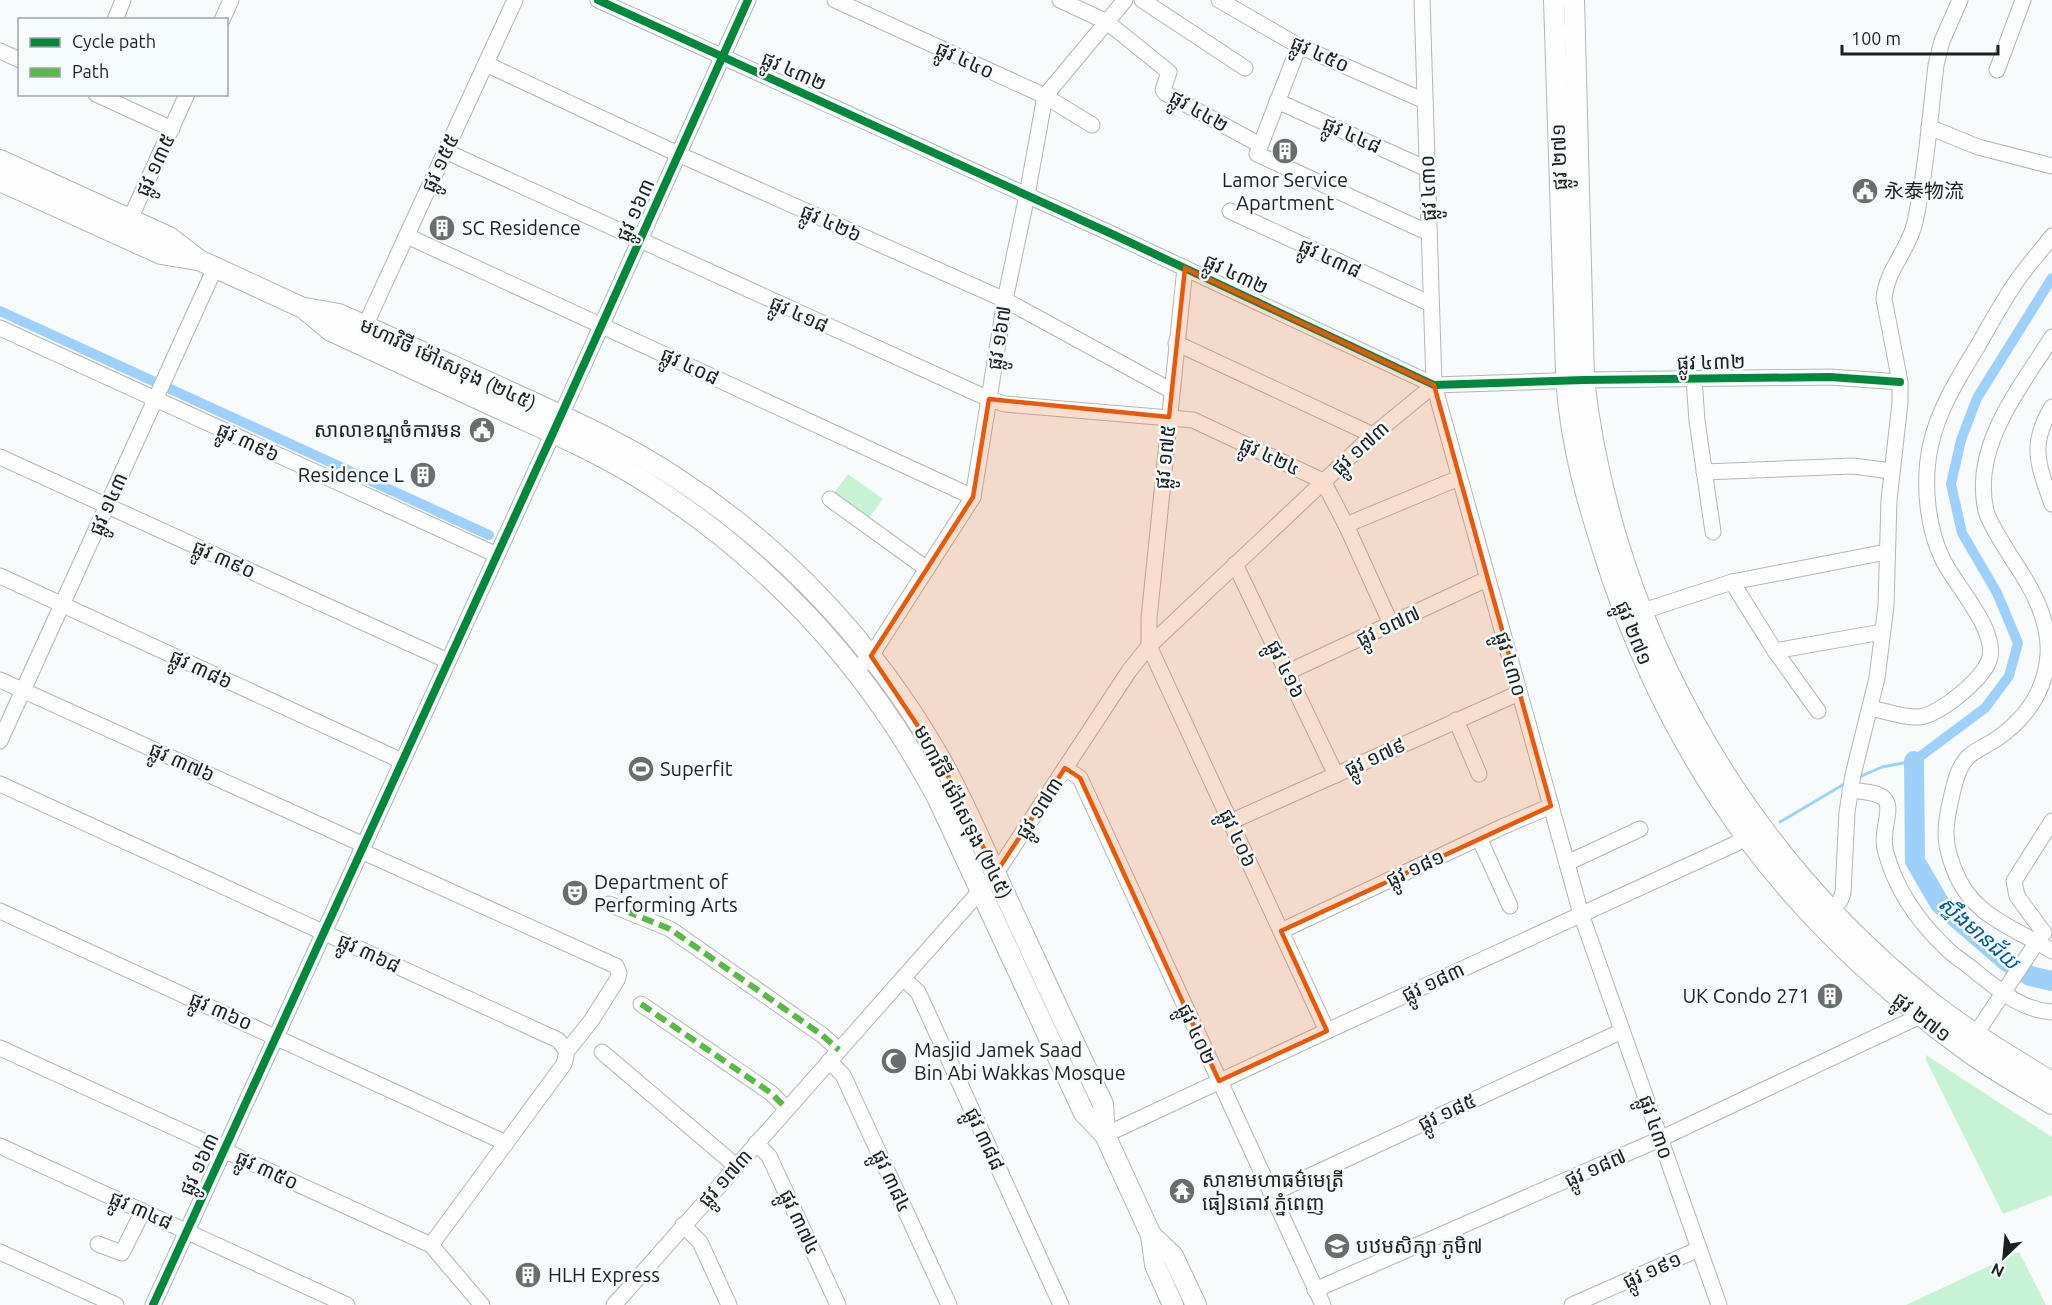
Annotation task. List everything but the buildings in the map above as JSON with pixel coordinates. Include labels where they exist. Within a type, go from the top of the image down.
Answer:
[{"type":"main road","name":"ផ្លូវ ២៧១","points":[[1554,0],[1575,381],[1590,427],[1603,486],[1621,550],[1642,611],[1682,700],[1723,772],[1752,832],[1786,859],[1965,1050],[2052,1104]]},
{"type":"main road","name":"ផ្លូវ ២៧១","points":[[1575,0],[1575,381],[1572,432],[1584,488],[1625,616],[1665,708],[1696,763],[1752,832],[1797,901],[1873,977],[2052,1082]]},
{"type":"main road","name":"មហាវិថី ម៉ៅសេទុង (២៤៥)","points":[[0,160],[126,228],[161,254],[207,264],[303,308],[331,331],[557,424],[637,454],[676,477],[720,509],[781,560],[844,624],[871,656],[938,756],[996,873],[1103,1104],[1105,1135]]},
{"type":"main road","name":"មហាវិថី ម៉ៅសេទុង (២៤៥)","points":[[0,181],[126,228]]},
{"type":"main road","name":"មហាវិថី ម៉ៅសេទុង (២៤៥)","points":[[303,308],[339,314],[557,424],[665,494],[708,525],[767,574],[831,639],[884,709],[921,766],[1084,1113],[1105,1135],[1152,1235],[1155,1265],[1173,1305]]},
{"type":"main road","points":[[665,494],[676,477]]},
{"type":"main road","points":[[1026,989],[1045,981]]},
{"type":"main road","name":"មហាវិថី ម៉ៅសេទុង (២៤៥)","points":[[1152,1235],[1173,1256],[1196,1305]]},
{"type":"street","points":[[116,18],[122,0]]},
{"type":"street","points":[[223,18],[231,0]]},
{"type":"street","name":"ផ្លូវ ១៥៥","points":[[365,326],[515,0]]},
{"type":"street","name":"ផ្លូវ ៤៣២","points":[[598,0],[1027,195],[1434,385],[1830,377],[1900,382]]},
{"type":"street","name":"ផ្លូវ ១៦៣","points":[[153,1305],[557,424],[748,0]]},
{"type":"street","name":"ផ្លូវ ៤៤០","points":[[835,0],[1045,96],[1092,125]]},
{"type":"street","points":[[1060,0],[1107,22]]},
{"type":"street","name":"ផ្លូវ ១៦៧","points":[[855,670],[871,656],[973,497],[1005,300],[1045,96],[1125,0]]},
{"type":"street","points":[[1142,0],[1245,68]]},
{"type":"street","name":"ផ្លូវ ៤៥០","points":[[1219,0],[1299,46],[1425,101]]},
{"type":"street","name":"ផ្លូវ ៤៣០","points":[[1422,0],[1434,385],[1581,914],[1719,1305]]},
{"type":"street","points":[[1831,909],[1840,901],[1843,893],[1847,812],[1851,784],[1877,678],[1886,606],[1886,552],[1891,471],[1900,403],[1900,382],[1885,307],[1885,287],[1915,224],[1936,65],[1942,41],[1960,0]]},
{"type":"street","points":[[1997,70],[2023,0]]},
{"type":"street","name":"ផ្លូវ ៤៤២","points":[[1107,22],[1169,72],[1163,90],[1166,93],[1258,149],[1429,233]]},
{"type":"street","points":[[1258,149],[1299,46]]},
{"type":"street","points":[[0,51],[18,59]]},
{"type":"street","name":"ផ្លូវ ៤២៦","points":[[486,64],[678,154],[1005,300],[1172,391]]},
{"type":"street","points":[[100,96],[172,129]]},
{"type":"street","name":"ផ្លូវ ១៣៥","points":[[126,228],[186,96]]},
{"type":"street","name":"ផ្លូវ ៤៤៨","points":[[1278,101],[1427,169]]},
{"type":"street","points":[[1929,127],[1978,147],[2052,166]]},
{"type":"street","name":"ផ្លូវ ៤១៨","points":[[446,152],[988,399],[1005,404],[1169,417]]},
{"type":"street","name":"ផ្លូវ ៤៣៨","points":[[1230,211],[1431,304]]},
{"type":"street","name":"ផ្លូវ ៤០៨","points":[[407,236],[973,497]]},
{"type":"street","points":[[1870,708],[1910,717],[1922,717],[1940,710],[1971,684],[1983,671],[1990,657],[1989,641],[1982,624],[1942,559],[1929,524],[1927,487],[1930,448],[1948,398],[1959,376],[2019,277],[2052,236]]},
{"type":"street","name":"ផ្លូវ ១៤៣","points":[[0,741],[161,388],[207,264]]},
{"type":"street","name":"ផ្លូវ ១៧៥","points":[[1149,646],[1149,618],[1185,268]]},
{"type":"street","name":"ផ្លូវ ៣៩៦","points":[[0,328],[161,388],[497,555]]},
{"type":"street","points":[[2042,939],[2014,931],[1972,902],[1959,885],[1944,833],[1961,766],[1969,755],[2017,725],[2032,704],[2045,677],[2048,653],[2041,609],[1986,513],[1984,491],[1992,440],[2001,419],[2052,337]]},
{"type":"street","points":[[1176,343],[1373,435]]},
{"type":"street","points":[[1694,379],[1696,421],[1713,532]]},
{"type":"street","name":"ផ្លូវ ១៧៣","points":[[614,1305],[996,873],[1129,671],[1149,646],[1373,435],[1434,385]]},
{"type":"street","points":[[2052,407],[2041,426],[2038,439],[2045,454],[2052,504]]},
{"type":"street","name":"ផ្លូវ ៤២៤","points":[[1169,417],[1193,420],[1323,482],[1346,525],[1391,624]]},
{"type":"street","name":"ផ្លូវ ៣៩០","points":[[0,457],[448,661]]},
{"type":"street","points":[[1704,472],[1853,466],[1891,471]]},
{"type":"street","points":[[1346,525],[1459,478]]},
{"type":"street","points":[[830,499],[927,569]]},
{"type":"street","points":[[1642,611],[1732,582],[1886,552]]},
{"type":"street","name":"ផ្លូវ ៤១៦","points":[[1235,564],[1336,775]]},
{"type":"street","name":"ផ្លូវ ៣៨៦","points":[[0,576],[402,761]]},
{"type":"street","name":"ផ្លូវ ១៧៧","points":[[1288,672],[1487,579]]},
{"type":"street","points":[[1732,582],[1775,651],[1818,711]]},
{"type":"street","points":[[1775,651],[1882,632]]},
{"type":"street","name":"ផ្លូវ ៤០៦","points":[[1149,646],[1327,1031]]},
{"type":"street","name":"ផ្លូវ ៣៧៦","points":[[0,680],[616,966],[620,973],[616,980],[591,1021],[567,1051]]},
{"type":"street","name":"ផ្លូវ ១៧៩","points":[[1230,822],[1519,693]]},
{"type":"street","points":[[1456,720],[1479,774]]},
{"type":"street","name":"ផ្លូវ ៤០២","points":[[1065,768],[1080,778],[1323,1305]]},
{"type":"street","name":"ផ្លូវ ៣៦៨","points":[[0,784],[558,1040],[567,1051]]},
{"type":"street","points":[[1851,784],[1881,795],[1887,801],[1888,809],[1883,832],[1884,849],[1891,871],[1908,903],[1924,925],[1945,948],[2005,992],[2027,1006],[2052,1012]]},
{"type":"street","name":"ផ្លូវ ១៨១","points":[[1281,931],[1551,806]]},
{"type":"street","points":[[2052,821],[2014,881],[2017,896],[2042,939],[2052,951]]},
{"type":"street","points":[[1567,863],[1640,829]]},
{"type":"street","name":"ផ្លូវ ១៨៣","points":[[1105,1135],[1735,844],[1752,832]]},
{"type":"street","points":[[1479,838],[1510,906]]},
{"type":"street","name":"ផ្លូវ ៣៨៤","points":[[609,904],[670,929],[822,1035],[834,1055],[949,1305]]},
{"type":"street","name":"ផ្លូវ ៣៦០","points":[[0,911],[506,1143]]},
{"type":"street","points":[[1975,1035],[2042,939]]},
{"type":"street","name":"ផ្លូវ ៣៨៨","points":[[903,978],[918,992],[1060,1305]]},
{"type":"street","points":[[641,1004],[771,1094],[787,1108]]},
{"type":"street","name":"ផ្លូវ ១៨៧","points":[[1316,1290],[1660,1139],[1925,1009]]},
{"type":"street","name":"ផ្លូវ ១៨៥","points":[[1271,1194],[1622,1031]]},
{"type":"street","name":"ផ្លូវ ៣៥០","points":[[0,1048],[431,1245],[482,1305]]},
{"type":"street","points":[[431,1245],[564,1064],[567,1051]]},
{"type":"street","points":[[602,1052],[736,1166]]},
{"type":"street","name":"ផ្លូវ ៣៧៤","points":[[756,1143],[769,1156],[838,1305]]},
{"type":"street","name":"ផ្លូវ ៣៤៨","points":[[0,1146],[347,1305]]},
{"type":"street","points":[[98,1244],[122,1253],[143,1211]]},
{"type":"street","points":[[683,1225],[700,1242],[729,1305]]},
{"type":"street","name":"ផ្លូវ ១៩១","points":[[1572,1305],[1699,1249]]},
{"type":"street","points":[[0,1252],[116,1305]]},
{"type":"highlighted area","points":[[1185,268],[1434,385],[1551,806],[1281,931],[1327,1031],[1219,1081],[1080,778],[1065,768],[996,873],[938,756],[871,656],[973,497],[989,399],[1169,417]]},
{"type":"green space","points":[[848,474],[883,499],[866,522],[831,497]]},
{"type":"green space","points":[[1926,1055],[2052,1137],[2052,1195],[2003,1214],[1926,1060]]},
{"type":"green space","points":[[2019,1252],[2046,1305],[1906,1305]]},
{"type":"waterway","points":[[1914,761],[1985,708],[2009,676],[2018,643],[1997,593],[1962,533],[1951,484],[1961,440],[1977,398],[2052,278]]},
{"type":"waterway","points":[[0,311],[489,535]]},
{"type":"waterway","points":[[1857,778],[1882,767],[1914,761]]},
{"type":"waterway","name":"ស្ទឹងមានជ័យ","points":[[1914,761],[1915,861],[1940,904],[2006,961],[2030,976],[2052,981]]},
{"type":"waterway","points":[[1780,822],[1846,783]]},
{"type":"marked path","points":[[609,904],[670,929],[822,1035],[839,1050]]},
{"type":"marked path","points":[[641,1004],[771,1093],[787,1109]]},
{"type":"cycle path","points":[[598,0],[1112,234],[1434,385],[1584,380],[1830,377],[1900,382]]},
{"type":"cycle path","points":[[153,1305],[553,433],[748,0]]},
{"type":"place","name":"Lamor Service Apartment","points":[[1285,151]]},
{"type":"place","name":"永泰物流","points":[[1865,191]]},
{"type":"place","name":"SC Residence","points":[[442,228]]},
{"type":"place","name":"សាលាខណ្ឌចំការមន","points":[[482,430]]},
{"type":"place","name":"Residence L","points":[[423,475]]},
{"type":"place","name":"Superfit","points":[[641,769]]},
{"type":"place","name":"Department of Performing Arts","points":[[575,893]]},
{"type":"place","name":"UK Condo 271","points":[[1830,996]]},
{"type":"place","name":"Masjid Jamek Saad Bin Abi Wakkas Mosque","points":[[894,1061]]},
{"type":"place","name":"សាខាមហាធម៌មេត្រី ធៀនតោវ ភ្នំពេញ","points":[[1182,1191]]},
{"type":"place","name":"បឋមសិក្សា ភូមិ៧","points":[[1337,1246]]},
{"type":"place","name":"HLH Express","points":[[528,1275]]}]
